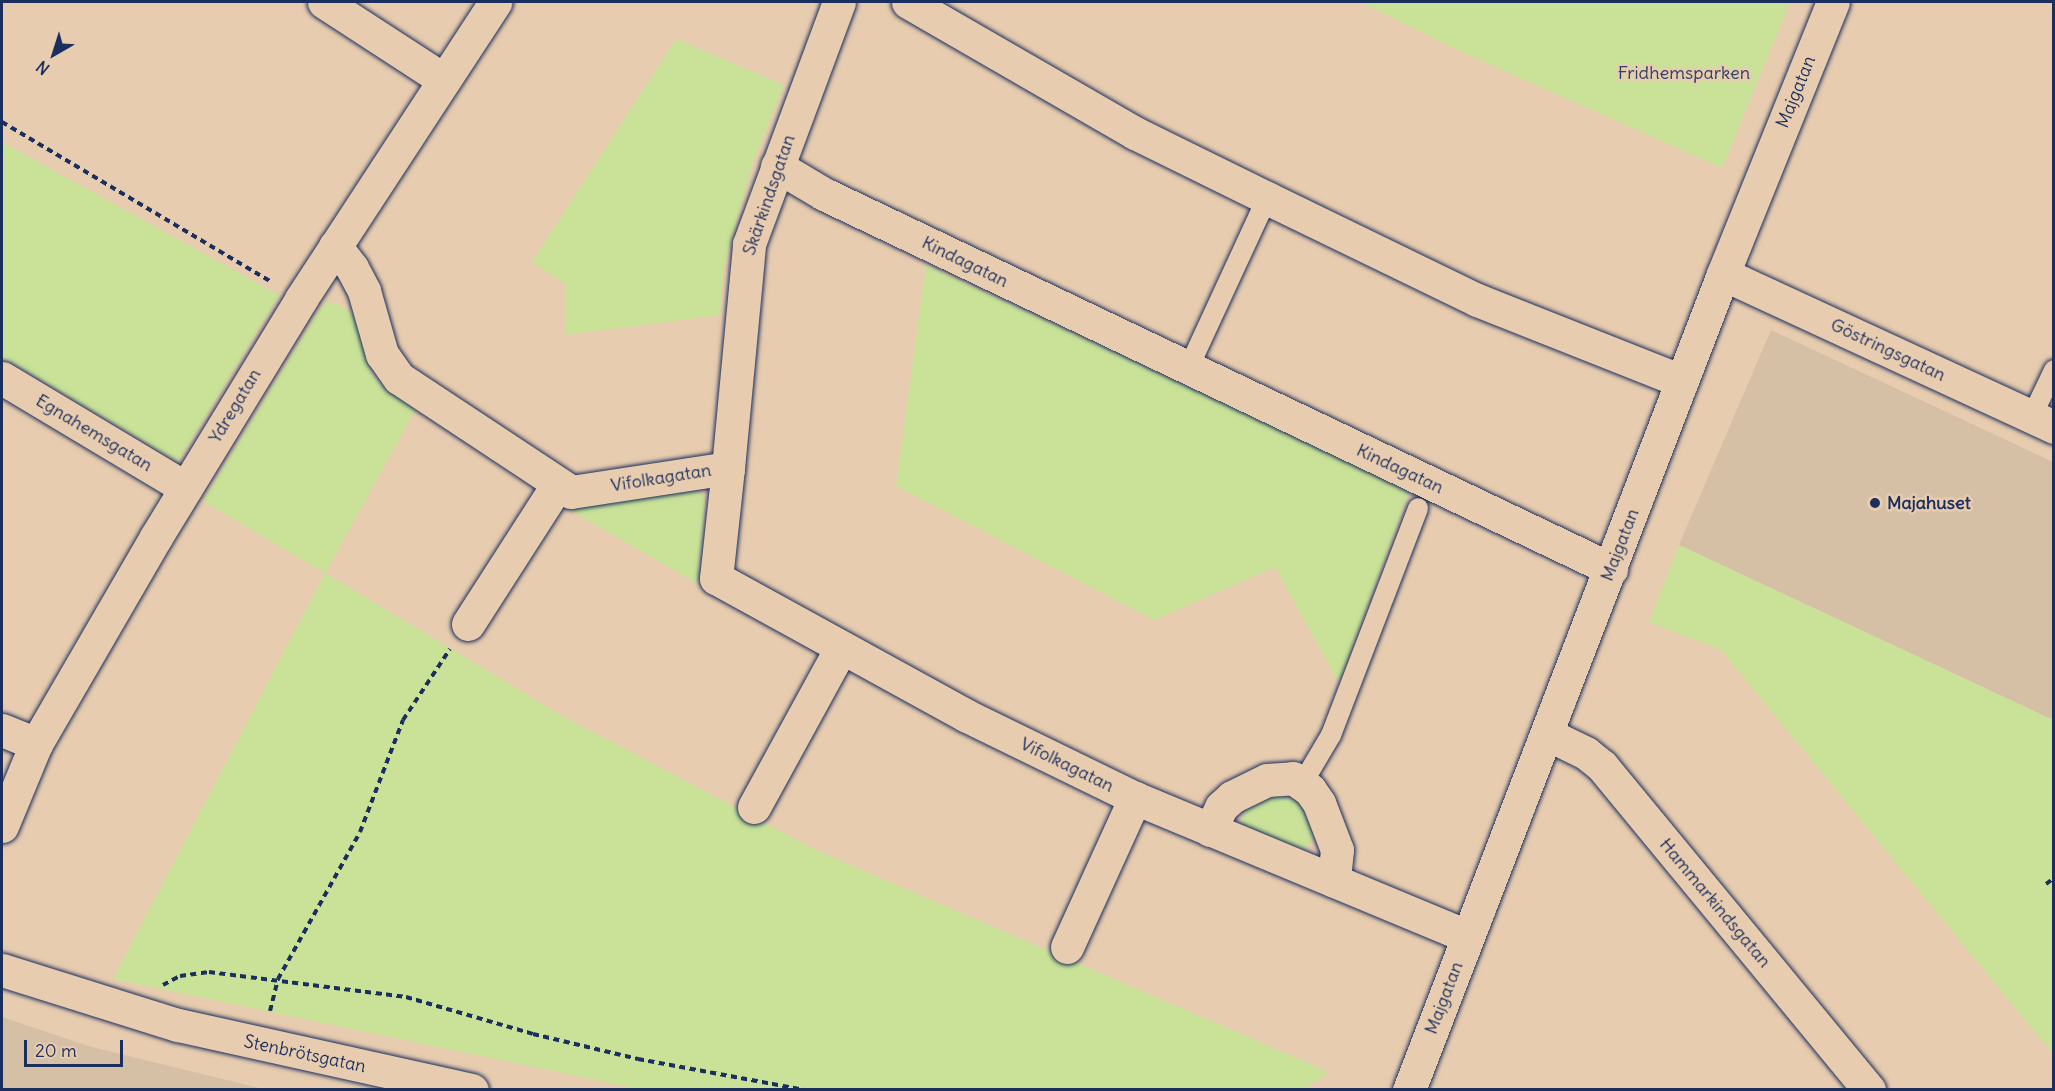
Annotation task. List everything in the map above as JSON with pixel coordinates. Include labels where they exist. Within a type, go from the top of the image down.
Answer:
[{"type":"street","points":[[324,2],[444,80]]},
{"type":"street","name":"Ydregatan","points":[[2,826],[36,744],[186,488],[301,299],[495,2]]},
{"type":"street","name":"Skärkindsgatan","points":[[728,468],[749,244],[839,2]]},
{"type":"street","points":[[908,2],[1135,133],[1267,198],[1477,300],[1682,381]]},
{"type":"street","name":"Majgatan","points":[[1409,1089],[1723,274],[1833,2]]},
{"type":"street","name":"Kindagatan","points":[[777,166],[824,194],[1611,569]]},
{"type":"street","name":"Vifolkagatan","points":[[335,246],[352,268],[364,291],[382,354],[399,378],[571,492],[728,468],[716,578],[967,716],[1135,798],[1467,936]]},
{"type":"street","name":"Göstringsgatan","points":[[1723,274],[2043,422]]},
{"type":"street","name":"Egnahemsgatan","points":[[2,378],[186,488]]},
{"type":"street","points":[[468,624],[558,484]]},
{"type":"street","points":[[754,807],[841,648]]},
{"type":"street","points":[[2,730],[36,744]]},
{"type":"street","name":"Hammarkindsgatan","points":[[1547,734],[1586,753],[1602,766],[1869,1089]]},
{"type":"street","points":[[1210,830],[1221,807],[1248,789],[1281,777],[1293,778],[1302,784],[1319,803],[1337,850],[1334,881]]},
{"type":"street","name":"Vifolkagatan","points":[[1067,947],[1135,798]]},
{"type":"street","name":"Stenbrötsgatan","points":[[2,970],[142,1015],[284,1050],[472,1089]]},
{"type":"lane","points":[[1188,369],[1267,198]]},
{"type":"lane","points":[[2043,422],[2054,370]]},
{"type":"lane","points":[[1302,784],[1331,735],[1418,508]]},
{"type":"path","points":[[2,122],[301,299]]},
{"type":"path","points":[[278,979],[360,832],[403,720],[468,624]]},
{"type":"path","points":[[2046,884],[2054,878]]},
{"type":"path","points":[[142,1015],[154,993],[180,976],[209,972],[278,979],[406,997],[534,1034],[638,1059],[806,1089]]},
{"type":"shaded area","name":"Majahuset","points":[[1771,330],[2053,462],[2053,720],[1679,545]]},
{"type":"shaded area","points":[[2,1017],[88,1046],[263,1089],[2,1089]]},
{"type":"green space","name":"Fridhemsparken","points":[[1360,2],[1790,2],[1722,168],[1455,49]]},
{"type":"green space","points":[[676,39],[784,85],[752,165],[724,267],[720,315],[566,335],[566,284],[532,262]]},
{"type":"green space","points":[[2,142],[279,295],[178,462],[2,357]]},
{"type":"green space","points":[[926,265],[1410,489],[1339,683],[1275,567],[1154,620],[896,486]]},
{"type":"green space","points":[[327,302],[339,304],[357,319],[373,377],[417,407],[325,573],[203,501],[319,310]]},
{"type":"green space","points":[[685,486],[698,490],[705,500],[698,584],[561,505]]},
{"type":"green space","points":[[1679,545],[2053,720],[2053,1054],[1721,650],[1649,622]]},
{"type":"green space","points":[[325,573],[561,715],[816,850],[1329,1072],[1303,1090],[639,1089],[113,979]]},
{"type":"green space","points":[[1280,795],[1300,802],[1306,812],[1314,837],[1303,852],[1242,825],[1242,817],[1252,803]]},
{"type":"place","name":"Majahuset","points":[[1875,503]]}]
